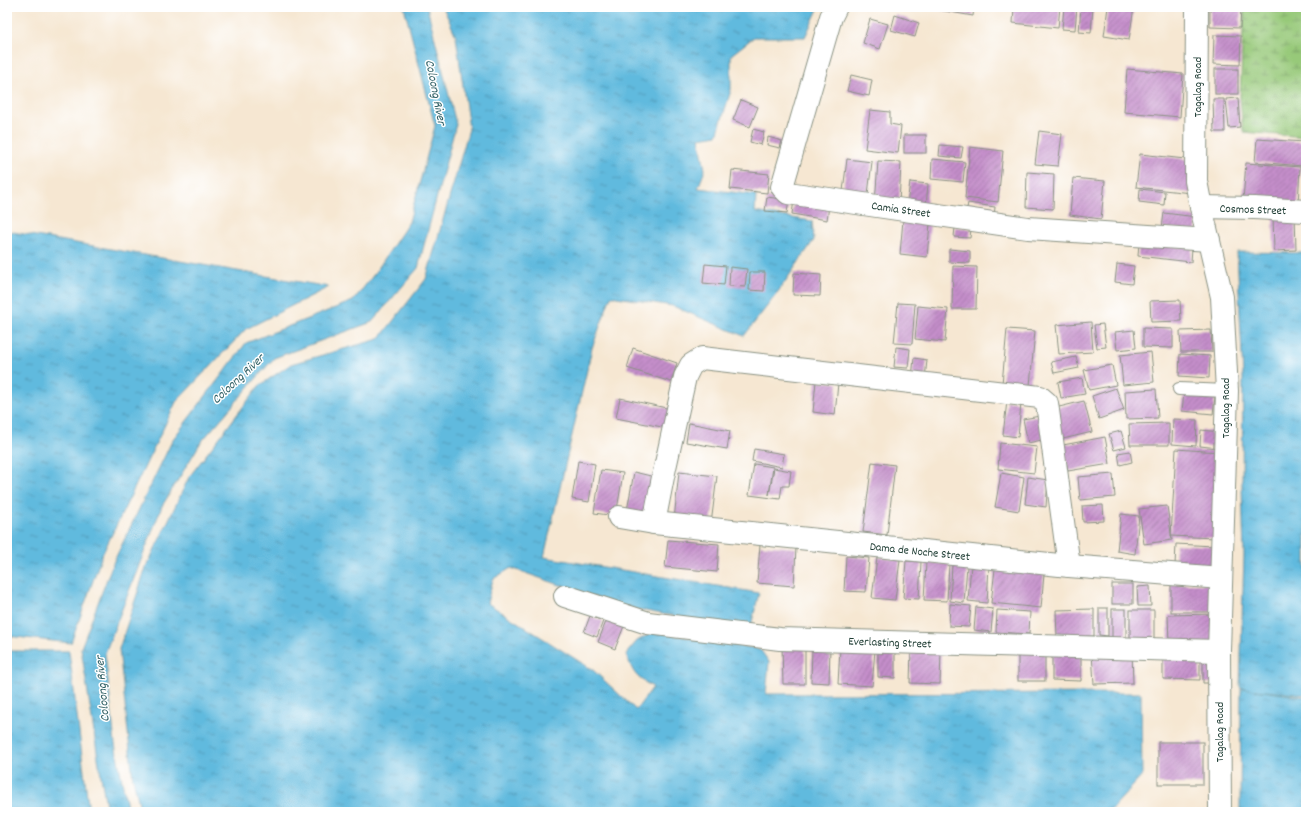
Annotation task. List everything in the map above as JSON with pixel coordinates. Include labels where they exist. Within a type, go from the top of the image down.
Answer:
[{"type":"street","name":"Camia Street","points":[[836,7],[829,25],[782,187],[785,191],[796,194],[1028,228],[1209,240]]},
{"type":"street","name":"Tagalag Road","points":[[1197,7],[1196,181],[1222,297],[1227,390],[1219,651],[1220,812]]},
{"type":"street","name":"Cosmos Street","points":[[1201,207],[1306,211]]},
{"type":"street","points":[[654,522],[685,377],[691,365],[702,358],[1040,397],[1047,403],[1069,566]]},
{"type":"street","name":"Dama de Noche Street","points":[[619,517],[1069,566],[1221,578]]},
{"type":"street","name":"Everlasting Street","points":[[565,596],[648,623],[780,639],[1219,651]]},
{"type":"lane","points":[[1179,389],[1227,390]]},
{"type":"green space","points":[[1244,7],[1306,7],[1306,137],[1243,132],[1240,97]]},
{"type":"water","name":"Coloong River","points":[[404,7],[427,7],[456,124],[418,268],[372,322],[274,358],[201,442],[162,506],[105,653],[115,744],[128,812],[107,812],[81,648],[113,563],[173,439],[246,343],[353,301],[375,273],[409,222],[435,126]]},
{"type":"water","points":[[443,7],[819,7],[805,37],[754,37],[731,55],[731,90],[717,135],[699,138],[705,170],[698,188],[756,195],[755,212],[812,221],[814,240],[775,296],[744,336],[673,306],[611,296],[592,348],[544,557],[759,593],[750,630],[624,607],[511,568],[493,579],[487,603],[593,670],[636,710],[653,687],[635,674],[626,654],[637,641],[653,632],[760,649],[769,662],[766,694],[1141,693],[1142,776],[1109,812],[141,812],[133,779],[119,649],[145,570],[189,477],[259,386],[291,364],[379,339],[426,279],[469,129],[456,36]]},
{"type":"water","points":[[7,231],[329,287],[246,329],[176,402],[102,555],[71,643],[7,636]]},
{"type":"water","points":[[1237,252],[1306,253],[1306,695],[1255,690],[1306,697],[1306,812],[1240,812],[1241,688],[1249,689],[1240,687],[1244,555],[1242,488],[1243,377]]},
{"type":"water","points":[[7,651],[69,651],[89,812],[7,812]]},
{"type":"building","points":[[922,7],[974,7],[973,16]]},
{"type":"building","points":[[1014,7],[1060,7],[1058,28],[1013,23]]},
{"type":"building","points":[[1064,7],[1077,7],[1075,30],[1062,29]]},
{"type":"building","points":[[1081,7],[1093,7],[1091,33],[1079,32]]},
{"type":"building","points":[[1108,7],[1134,7],[1129,40],[1104,36]]},
{"type":"building","points":[[1210,7],[1241,7],[1240,28],[1210,27]]},
{"type":"building","points":[[895,15],[919,23],[915,37],[891,30]]},
{"type":"building","points":[[870,19],[888,24],[880,49],[863,43]]},
{"type":"building","points":[[1214,35],[1241,36],[1240,65],[1213,64]]},
{"type":"building","points":[[1127,69],[1183,74],[1180,117],[1124,112]]},
{"type":"building","points":[[1215,69],[1238,69],[1238,94],[1215,94]]},
{"type":"building","points":[[851,75],[872,80],[869,96],[847,91]]},
{"type":"building","points":[[1238,98],[1240,127],[1229,128],[1226,99]]},
{"type":"building","points":[[1213,99],[1224,99],[1225,132],[1214,132]]},
{"type":"building","points":[[741,100],[758,107],[750,127],[733,120]]},
{"type":"building","points":[[870,110],[890,112],[890,124],[901,126],[898,153],[865,149]]},
{"type":"building","points":[[753,129],[764,132],[761,145],[750,142]]},
{"type":"building","points":[[1039,131],[1062,134],[1058,166],[1035,164]]},
{"type":"building","points":[[904,135],[926,135],[926,153],[904,153]]},
{"type":"building","points":[[768,137],[782,141],[780,148],[767,145]]},
{"type":"building","points":[[1257,139],[1305,142],[1303,166],[1255,162]]},
{"type":"building","points":[[940,145],[963,147],[961,158],[939,156]]},
{"type":"building","points":[[970,147],[1003,151],[998,202],[965,198]]},
{"type":"building","points":[[1140,154],[1194,160],[1191,193],[1136,187]]},
{"type":"building","points":[[847,159],[872,162],[867,202],[842,199]]},
{"type":"building","points":[[932,159],[965,162],[963,182],[931,179]]},
{"type":"building","points":[[878,161],[901,162],[899,205],[875,204]]},
{"type":"building","points":[[1246,163],[1300,167],[1298,205],[1243,200]]},
{"type":"building","points":[[732,170],[769,174],[767,193],[730,189]]},
{"type":"building","points":[[1027,172],[1054,174],[1053,209],[1026,207]]},
{"type":"building","points":[[1073,178],[1105,181],[1101,219],[1070,215]]},
{"type":"building","points":[[910,182],[928,184],[926,206],[907,204]]},
{"type":"building","points":[[1140,189],[1165,192],[1164,205],[1139,202]]},
{"type":"building","points":[[767,197],[789,200],[787,213],[765,211]]},
{"type":"building","points":[[794,200],[829,206],[827,220],[792,214]]},
{"type":"building","points":[[968,203],[995,207],[994,217],[966,213]]},
{"type":"building","points":[[1164,213],[1197,217],[1196,231],[1162,228]]},
{"type":"building","points":[[1273,214],[1295,214],[1296,250],[1274,251]]},
{"type":"building","points":[[903,220],[930,223],[927,257],[900,254]]},
{"type":"building","points":[[955,227],[971,229],[970,238],[954,237]]},
{"type":"building","points":[[1139,242],[1192,248],[1191,262],[1138,256]]},
{"type":"building","points":[[949,249],[970,251],[970,263],[949,262]]},
{"type":"building","points":[[705,264],[726,266],[724,285],[703,283]]},
{"type":"building","points":[[1117,264],[1134,266],[1132,284],[1115,282]]},
{"type":"building","points":[[953,266],[977,267],[976,309],[952,309]]},
{"type":"building","points":[[730,267],[747,269],[745,287],[729,286]]},
{"type":"building","points":[[750,272],[765,272],[764,291],[749,290]]},
{"type":"building","points":[[794,273],[821,275],[820,296],[793,295]]},
{"type":"building","points":[[1180,300],[1181,321],[1151,322],[1150,301]]},
{"type":"building","points":[[898,303],[915,304],[912,344],[894,343]]},
{"type":"building","points":[[918,306],[948,309],[945,342],[915,339]]},
{"type":"building","points":[[1091,322],[1093,352],[1059,354],[1056,325]]},
{"type":"building","points":[[1103,324],[1106,347],[1097,348],[1094,325]]},
{"type":"building","points":[[1143,328],[1173,329],[1173,348],[1143,347]]},
{"type":"building","points":[[1007,329],[1035,331],[1030,386],[1002,384]]},
{"type":"building","points":[[1134,330],[1136,348],[1117,350],[1115,332]]},
{"type":"building","points":[[1211,330],[1212,352],[1181,352],[1180,331]]},
{"type":"building","points":[[896,347],[910,349],[908,368],[894,367]]},
{"type":"building","points":[[633,348],[677,363],[671,382],[627,368]]},
{"type":"building","points":[[1151,352],[1154,382],[1123,385],[1120,355]]},
{"type":"building","points":[[1180,354],[1210,356],[1209,378],[1179,376]]},
{"type":"building","points":[[1076,357],[1079,368],[1054,373],[1051,362]]},
{"type":"building","points":[[914,358],[927,360],[925,379],[912,378]]},
{"type":"building","points":[[1112,365],[1116,385],[1089,390],[1084,370]]},
{"type":"building","points":[[1082,378],[1085,394],[1061,398],[1058,382]]},
{"type":"building","points":[[816,381],[838,383],[835,415],[813,412]]},
{"type":"building","points":[[1116,388],[1124,410],[1099,419],[1092,396]]},
{"type":"building","points":[[1156,389],[1158,418],[1126,419],[1125,391]]},
{"type":"building","points":[[1184,393],[1215,397],[1213,414],[1182,411]]},
{"type":"building","points":[[620,398],[671,409],[667,428],[616,418]]},
{"type":"building","points":[[1007,401],[1021,403],[1018,437],[1003,435]]},
{"type":"building","points":[[1084,401],[1092,432],[1063,439],[1055,408]]},
{"type":"building","points":[[1040,416],[1046,439],[1028,443],[1023,419]]},
{"type":"building","points":[[1173,419],[1197,420],[1196,446],[1172,444]]},
{"type":"building","points":[[689,423],[730,431],[727,449],[686,442]]},
{"type":"building","points":[[1169,423],[1169,445],[1130,445],[1129,424]]},
{"type":"building","points":[[1201,430],[1220,432],[1218,448],[1200,446]]},
{"type":"building","points":[[1121,431],[1126,447],[1114,450],[1109,434]]},
{"type":"building","points":[[1105,437],[1110,464],[1068,471],[1063,445]]},
{"type":"building","points":[[1000,443],[1037,447],[1034,473],[998,469]]},
{"type":"building","points":[[754,449],[784,454],[782,467],[752,461]]},
{"type":"building","points":[[1176,449],[1219,452],[1214,538],[1171,536]]},
{"type":"building","points":[[1130,451],[1132,462],[1120,465],[1118,453]]},
{"type":"building","points":[[578,461],[595,464],[589,502],[572,499]]},
{"type":"building","points":[[872,462],[895,465],[887,535],[863,532]]},
{"type":"building","points":[[754,464],[773,467],[769,495],[774,468],[791,471],[789,486],[782,486],[780,499],[749,495]]},
{"type":"building","points":[[601,470],[623,473],[616,516],[594,513]]},
{"type":"building","points":[[634,472],[655,477],[648,515],[627,511]]},
{"type":"building","points":[[679,472],[717,476],[711,524],[674,520]]},
{"type":"building","points":[[1001,473],[1024,477],[1019,511],[995,507]]},
{"type":"building","points":[[1113,474],[1115,497],[1080,500],[1078,477]]},
{"type":"building","points":[[1028,477],[1048,480],[1046,507],[1025,504]]},
{"type":"building","points":[[1103,505],[1104,521],[1083,522],[1082,506]]},
{"type":"building","points":[[1167,506],[1172,540],[1144,544],[1139,509]]},
{"type":"building","points":[[1121,514],[1139,516],[1135,554],[1117,551]]},
{"type":"building","points":[[668,540],[719,544],[717,572],[665,567]]},
{"type":"building","points":[[1176,544],[1214,546],[1213,568],[1175,565]]},
{"type":"building","points":[[760,545],[796,548],[794,586],[757,583]]},
{"type":"building","points":[[846,556],[869,558],[866,592],[844,591]]},
{"type":"building","points":[[877,557],[900,560],[895,600],[872,598]]},
{"type":"building","points":[[906,561],[921,562],[919,599],[903,598]]},
{"type":"building","points":[[926,562],[949,564],[947,601],[924,600]]},
{"type":"building","points":[[952,565],[967,566],[964,603],[950,601]]},
{"type":"building","points":[[971,565],[989,566],[987,603],[968,601]]},
{"type":"building","points":[[995,569],[1044,574],[1041,608],[991,603]]},
{"type":"building","points":[[1112,584],[1133,584],[1133,604],[1112,604]]},
{"type":"building","points":[[1171,584],[1212,584],[1212,612],[1171,612]]},
{"type":"building","points":[[1150,586],[1151,606],[1138,606],[1137,587]]},
{"type":"building","points":[[950,604],[971,606],[969,627],[949,626]]},
{"type":"building","points":[[976,607],[993,609],[991,632],[974,630]]},
{"type":"building","points":[[1099,608],[1108,608],[1108,636],[1099,635]]},
{"type":"building","points":[[1094,609],[1094,636],[1057,637],[1056,610]]},
{"type":"building","points":[[1112,609],[1126,609],[1126,638],[1112,638]]},
{"type":"building","points":[[997,610],[1030,612],[1029,634],[996,632]]},
{"type":"building","points":[[1130,610],[1154,610],[1154,639],[1130,639]]},
{"type":"building","points":[[1214,614],[1215,643],[1169,644],[1168,615]]},
{"type":"building","points":[[590,616],[603,621],[597,637],[584,632]]},
{"type":"building","points":[[607,619],[624,626],[615,649],[598,642]]},
{"type":"building","points":[[782,645],[805,645],[805,684],[783,684]]},
{"type":"building","points":[[812,648],[830,648],[829,683],[811,682]]},
{"type":"building","points":[[840,648],[875,650],[872,686],[838,684]]},
{"type":"building","points":[[878,649],[895,650],[895,678],[878,677]]},
{"type":"building","points":[[911,649],[941,651],[940,684],[910,683]]},
{"type":"building","points":[[1132,651],[1133,683],[1094,684],[1092,653]]},
{"type":"building","points":[[1018,652],[1045,652],[1045,681],[1018,681]]},
{"type":"building","points":[[1081,652],[1081,681],[1052,680],[1052,653]]},
{"type":"building","points":[[1163,654],[1200,654],[1200,680],[1163,679]]},
{"type":"building","points":[[1203,662],[1217,662],[1218,683],[1203,683]]},
{"type":"building","points":[[1158,742],[1203,742],[1203,784],[1158,784]]}]
